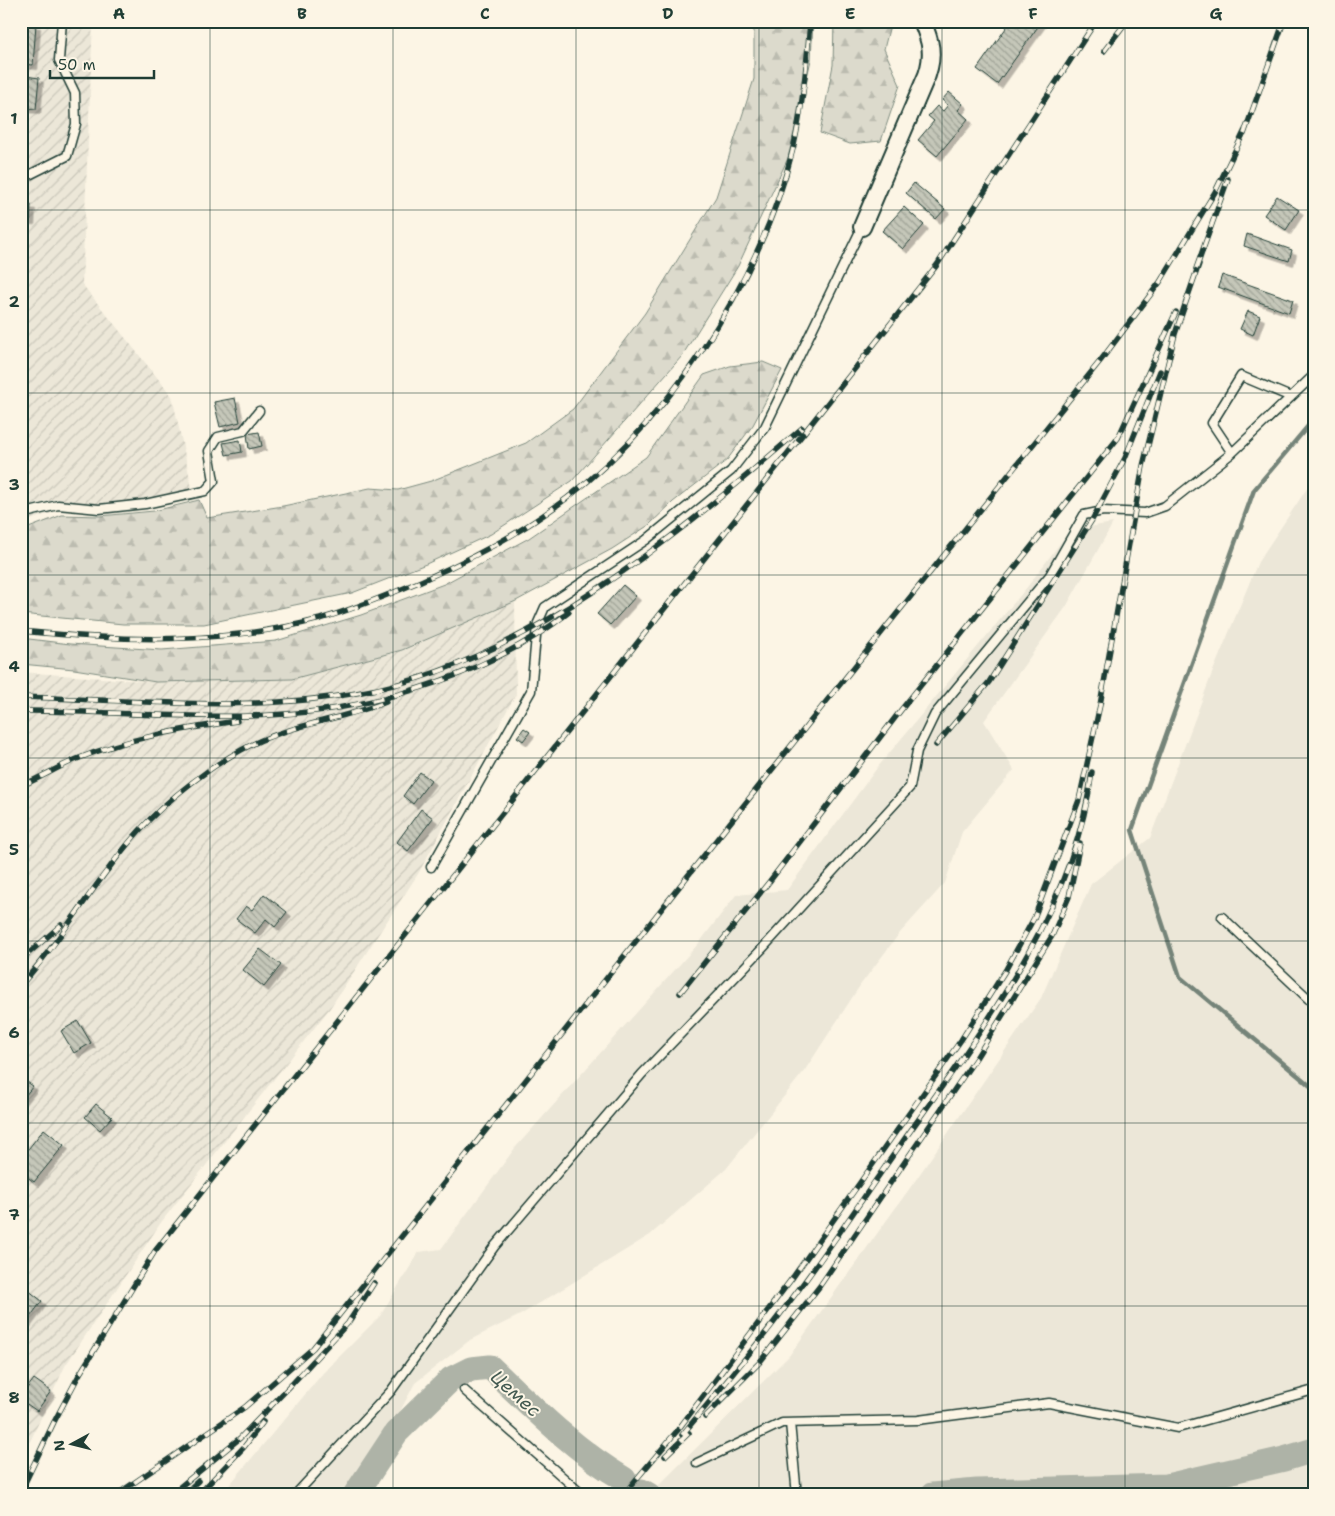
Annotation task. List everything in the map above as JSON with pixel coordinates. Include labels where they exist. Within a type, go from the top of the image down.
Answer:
[{"type":"street","points":[[862,227],[932,58],[931,42],[922,21]]},
{"type":"lane","points":[[21,179],[67,156],[76,124],[75,92],[59,60],[62,21]]},
{"type":"lane","points":[[431,867],[531,692],[537,625],[545,607],[646,540],[731,471],[765,427],[862,227]]},
{"type":"lane","points":[[294,1495],[391,1391],[494,1248],[642,1074],[761,950],[910,787],[917,751],[935,714],[1050,575],[1084,516],[1103,511],[1145,513],[1165,506],[1232,453],[1314,375]]},
{"type":"lane","points":[[1232,453],[1212,423],[1241,376],[1291,397]]},
{"type":"lane","points":[[21,514],[58,505],[99,509],[145,504],[205,491],[214,481],[209,451],[218,437],[243,431],[259,411]]},
{"type":"lane","points":[[1222,917],[1314,1004]]},
{"type":"lane","points":[[464,1390],[583,1495]]},
{"type":"lane","points":[[697,1463],[782,1423],[918,1420],[1049,1403],[1178,1428],[1314,1390]]},
{"type":"lane","points":[[790,1423],[797,1495]]},
{"type":"shaded area","points":[[21,21],[93,21],[82,284],[172,396],[194,497],[132,509],[63,509],[21,523]]},
{"type":"shaded area","points":[[1314,478],[1314,1495],[649,1495],[789,1356],[915,1181],[1041,998],[1091,884],[1150,838],[1211,676],[1258,562]]},
{"type":"shaded area","points":[[1113,523],[1066,607],[984,721],[1014,770],[962,832],[945,883],[899,934],[861,984],[805,1070],[726,1169],[650,1235],[522,1314],[470,1340],[415,1383],[359,1489],[353,1495],[221,1495],[323,1373],[380,1316],[419,1252],[441,1249],[515,1148],[699,943],[736,895],[787,890],[877,768],[1028,586],[1070,530]]},
{"type":"shaded area","points":[[515,601],[516,694],[418,874],[330,1008],[162,1221],[65,1366],[21,1461],[21,672],[156,682],[292,679],[402,650]]},
{"type":"green space","points":[[754,21],[813,21],[811,60],[788,158],[738,266],[682,356],[572,481],[491,534],[426,564],[352,593],[204,624],[123,624],[21,614],[21,531],[62,515],[100,516],[154,511],[199,500],[207,518],[283,506],[370,488],[398,490],[431,481],[526,443],[573,409],[645,313],[716,197],[754,79]]},
{"type":"green space","points":[[834,21],[891,21],[884,49],[900,85],[881,141],[850,144],[820,133],[833,65]]},
{"type":"green space","points":[[763,362],[782,370],[753,425],[727,460],[673,502],[649,525],[612,549],[516,601],[402,650],[292,679],[156,682],[74,669],[21,664],[21,638],[70,644],[162,650],[276,641],[361,615],[444,584],[529,538],[646,457],[704,375],[730,366]]},
{"type":"building","points":[[1011,21],[1042,21],[997,84],[977,69]]},
{"type":"building","points":[[21,23],[36,24],[33,65],[21,64]]},
{"type":"building","points":[[26,76],[39,78],[36,109],[23,108]]},
{"type":"building","points":[[949,92],[963,104],[958,110],[968,119],[937,156],[918,140],[934,121],[928,116],[937,106],[943,111],[948,105],[942,100]]},
{"type":"building","points":[[914,183],[945,209],[936,219],[906,193]]},
{"type":"building","points":[[1277,196],[1299,210],[1286,230],[1264,215]]},
{"type":"building","points":[[21,204],[31,205],[30,220],[21,220]]},
{"type":"building","points":[[904,207],[924,225],[903,249],[882,231]]},
{"type":"building","points":[[1247,234],[1292,250],[1289,261],[1244,246]]},
{"type":"building","points":[[1222,275],[1293,300],[1289,313],[1218,287]]},
{"type":"building","points":[[1248,311],[1260,316],[1253,335],[1240,329]]},
{"type":"building","points":[[235,398],[240,422],[220,427],[214,402]]},
{"type":"building","points":[[259,432],[262,446],[249,449],[247,434]]},
{"type":"building","points":[[240,440],[242,452],[226,455],[223,443]]},
{"type":"building","points":[[623,585],[636,596],[610,625],[597,614]]},
{"type":"building","points":[[524,728],[530,732],[523,741],[517,737]]},
{"type":"building","points":[[420,772],[431,780],[413,804],[403,796]]},
{"type":"building","points":[[421,809],[433,818],[408,851],[397,842]]},
{"type":"building","points":[[264,894],[287,912],[275,927],[266,919],[255,933],[236,919],[246,906],[252,910]]},
{"type":"building","points":[[260,949],[281,965],[264,987],[243,970]]},
{"type":"building","points":[[78,1021],[91,1043],[74,1053],[61,1031]]},
{"type":"building","points":[[21,1078],[33,1086],[21,1101]]},
{"type":"building","points":[[96,1104],[112,1117],[100,1130],[85,1117]]},
{"type":"building","points":[[44,1129],[64,1145],[34,1182],[21,1172],[21,1158]]},
{"type":"building","points":[[23,1286],[42,1301],[21,1329],[21,1288]]},
{"type":"building","points":[[34,1379],[51,1391],[37,1411],[21,1400],[21,1396]]},
{"type":"waterway","points":[[1314,419],[1254,490],[1132,830],[1180,977],[1314,1089]]},
{"type":"waterway","name":"Цемес","points":[[355,1495],[396,1433],[451,1379],[471,1369],[490,1367],[571,1441],[606,1468],[624,1479]]},
{"type":"waterway","name":"Цемес","points":[[932,1495],[977,1491],[1167,1486],[1284,1459],[1314,1450]]},
{"type":"waterway","name":"Цемес","points":[[642,1491],[649,1495]]},
{"type":"railway","points":[[21,631],[96,637],[209,637],[246,633],[320,619],[396,591],[469,559],[530,524],[588,481],[629,442],[667,398],[701,351],[732,301],[757,250],[778,197],[794,145],[800,115],[810,21]]},
{"type":"railway","points":[[21,1491],[79,1375],[155,1251],[937,265],[1096,21]]},
{"type":"railway","points":[[1104,51],[1127,21]]},
{"type":"railway","points":[[1244,134],[1284,21]]},
{"type":"railway","points":[[116,1495],[245,1407],[313,1348],[817,713],[1101,360],[1160,282],[1215,192],[1246,128]]},
{"type":"railway","points":[[1196,269],[1228,179]]},
{"type":"railway","points":[[623,1495],[677,1431],[793,1277],[961,1040],[1005,971],[1034,918],[1079,800],[1100,705],[1143,466],[1175,334],[1199,264]]},
{"type":"railway","points":[[680,993],[769,882],[901,710],[1118,438],[1176,312]]},
{"type":"railway","points":[[936,745],[989,682],[1092,520],[1125,458],[1160,371]]},
{"type":"railway","points":[[21,697],[192,704],[277,702],[362,692],[423,677],[482,653],[541,624],[597,589],[705,510],[802,428]]},
{"type":"railway","points":[[21,711],[252,716],[321,710],[359,704],[397,695],[472,669],[540,633],[569,612]]},
{"type":"railway","points":[[21,985],[37,967],[123,849],[150,819],[177,794],[207,771],[253,744],[285,731],[386,702]]},
{"type":"railway","points":[[21,786],[77,759],[116,745],[176,731],[237,721]]},
{"type":"railway","points":[[682,1435],[747,1357],[799,1289],[962,1059],[991,1014],[1044,922],[1066,873],[1082,823],[1092,772]]},
{"type":"railway","points":[[705,1417],[759,1363],[819,1287],[976,1058],[1052,936],[1069,897],[1080,843]]},
{"type":"railway","points":[[21,960],[61,925]]},
{"type":"railway","points":[[170,1495],[240,1438],[292,1384],[348,1323],[374,1283]]},
{"type":"railway","points":[[198,1495],[244,1447],[263,1422]]},
{"type":"railway","points":[[665,1456],[689,1433]]},
{"type":"railway","points":[[183,1495],[198,1481]]}]
